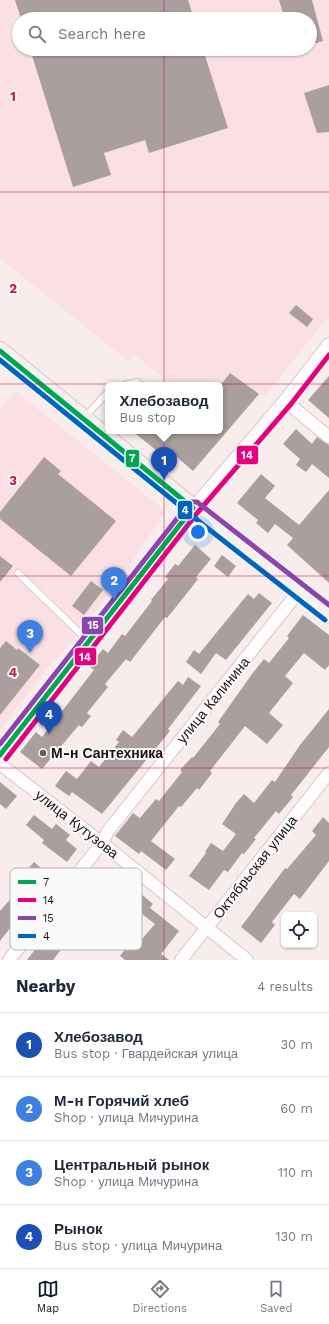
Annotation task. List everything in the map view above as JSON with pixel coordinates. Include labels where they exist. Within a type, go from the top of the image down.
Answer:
[{"type":"street","points":[[0,755],[90,642],[193,508],[286,399],[329,344]]},
{"type":"street","points":[[0,351],[193,508],[329,614]]},
{"type":"street","points":[[286,399],[295,409],[329,437]]},
{"type":"street","name":"улица Калинина","points":[[82,868],[102,843],[108,831],[300,590]]},
{"type":"street","name":"улица Кутузова","points":[[0,764],[133,868]]},
{"type":"street","name":"Октябрьская улица","points":[[181,960],[329,773]]},
{"type":"street","name":"улица Кутузова","points":[[142,875],[247,960]]},
{"type":"street","name":"улица Калинина","points":[[9,960],[17,950]]},
{"type":"lane","points":[[84,418],[105,395]]},
{"type":"lane","points":[[18,573],[90,642]]},
{"type":"shaded area","points":[[0,0],[329,0],[329,316],[267,394],[259,394],[223,386],[223,382],[169,382],[135,355],[129,362],[0,258]]},
{"type":"shaded area","points":[[15,391],[166,511],[114,588],[71,643],[51,663],[0,731],[0,410]]},
{"type":"building","points":[[15,0],[188,0],[192,12],[19,12]]},
{"type":"building","points":[[279,0],[312,0],[315,12],[283,12]]},
{"type":"building","points":[[317,19],[323,41],[317,43]]},
{"type":"building","points":[[32,56],[205,56],[228,128],[149,153],[145,140],[104,153],[111,175],[73,187]]},
{"type":"building","points":[[329,85],[329,132],[317,133],[304,93]]},
{"type":"building","points":[[296,305],[313,319],[307,327],[289,313]]},
{"type":"building","points":[[230,373],[259,394],[193,471],[171,452],[166,458],[136,434],[223,434],[223,382]]},
{"type":"building","points":[[329,376],[329,418],[308,400]]},
{"type":"building","points":[[296,429],[312,444],[317,437],[329,445],[329,478],[312,464],[306,472],[296,465],[300,459],[283,444]]},
{"type":"building","points":[[44,457],[61,471],[58,474],[116,521],[71,576],[0,519],[0,512]]},
{"type":"building","points":[[261,474],[275,486],[265,498],[299,525],[329,490],[329,583],[287,545],[293,538],[275,524],[268,533],[256,523],[258,520],[237,503]]},
{"type":"building","points":[[195,545],[211,559],[196,577],[198,579],[167,618],[165,617],[130,662],[126,659],[105,684],[108,687],[87,713],[91,716],[82,727],[79,725],[42,769],[20,752],[36,732],[42,737],[94,670],[89,666],[103,649],[108,653],[122,634],[125,636],[168,579],[165,577],[175,564],[178,566]]},
{"type":"building","points":[[222,555],[236,566],[228,577],[214,566]]},
{"type":"building","points":[[0,556],[13,566],[0,582]]},
{"type":"building","points":[[91,581],[103,590],[84,615],[72,606]]},
{"type":"building","points":[[259,593],[272,603],[226,660],[216,653],[201,674],[186,662],[194,650],[199,654],[248,594],[254,599]]},
{"type":"building","points":[[303,615],[329,635],[329,665],[325,670],[304,653],[285,676],[293,683],[269,713],[283,725],[267,744],[245,726],[210,771],[212,773],[199,790],[197,788],[181,807],[179,806],[151,841],[175,859],[166,870],[141,851],[139,854],[115,836],[133,813],[140,818],[156,799],[159,801],[182,772],[180,770],[192,757],[193,758],[220,724],[218,722],[252,674],[264,659],[269,663],[289,638],[287,636]]},
{"type":"building","points":[[6,641],[17,650],[18,648],[40,665],[0,715],[0,648]]},
{"type":"building","points":[[188,677],[201,686],[168,729],[170,731],[102,814],[72,792],[69,796],[55,786],[66,771],[77,779],[91,761],[99,767],[119,742],[116,740],[123,730],[132,737],[178,681],[183,685]]},
{"type":"building","points":[[329,709],[329,747],[291,795],[293,797],[279,814],[276,811],[254,838],[256,839],[244,854],[242,853],[228,872],[224,870],[209,890],[189,876],[206,853],[205,852],[211,843],[223,851],[236,834],[222,824],[236,803],[244,794],[254,803],[272,780],[275,782],[300,745]]},
{"type":"building","points":[[0,782],[17,796],[6,809],[0,804]]},
{"type":"building","points":[[34,815],[52,829],[56,824],[70,835],[66,840],[77,849],[67,862],[42,843],[44,840],[26,825]]},
{"type":"building","points":[[323,817],[329,823],[329,861],[300,899],[294,894],[272,922],[275,925],[261,943],[241,927],[285,868],[287,869],[316,835],[312,831]]},
{"type":"building","points":[[34,862],[41,868],[29,868]]},
{"type":"building","points":[[142,895],[153,904],[150,908],[179,931],[161,954],[169,960],[125,960],[120,956],[125,950],[142,950],[142,939],[155,924],[142,914]]},
{"type":"building","points":[[10,900],[10,928],[0,941],[0,911]]},
{"type":"building","points":[[35,950],[61,950],[53,960],[27,960]]},
{"type":"transit line","name":"7","points":[[0,351],[193,508],[0,755]]},
{"type":"transit line","name":"14","points":[[6,759],[198,512],[291,404],[329,355]]},
{"type":"transit line","name":"4","points":[[0,360],[206,527],[325,620]]},
{"type":"transit line","name":"15","points":[[0,744],[190,502],[197,502],[329,605]]},
{"type":"place","name":"Хлебозавод","points":[[164,480]]},
{"type":"place","name":"М-н Горячий хлеб","points":[[114,600]]},
{"type":"place","name":"Центральный рынок","points":[[30,653]]},
{"type":"place","name":"Рынок","points":[[49,734]]},
{"type":"place","name":"М-н Сантехника","points":[[43,753]]}]
